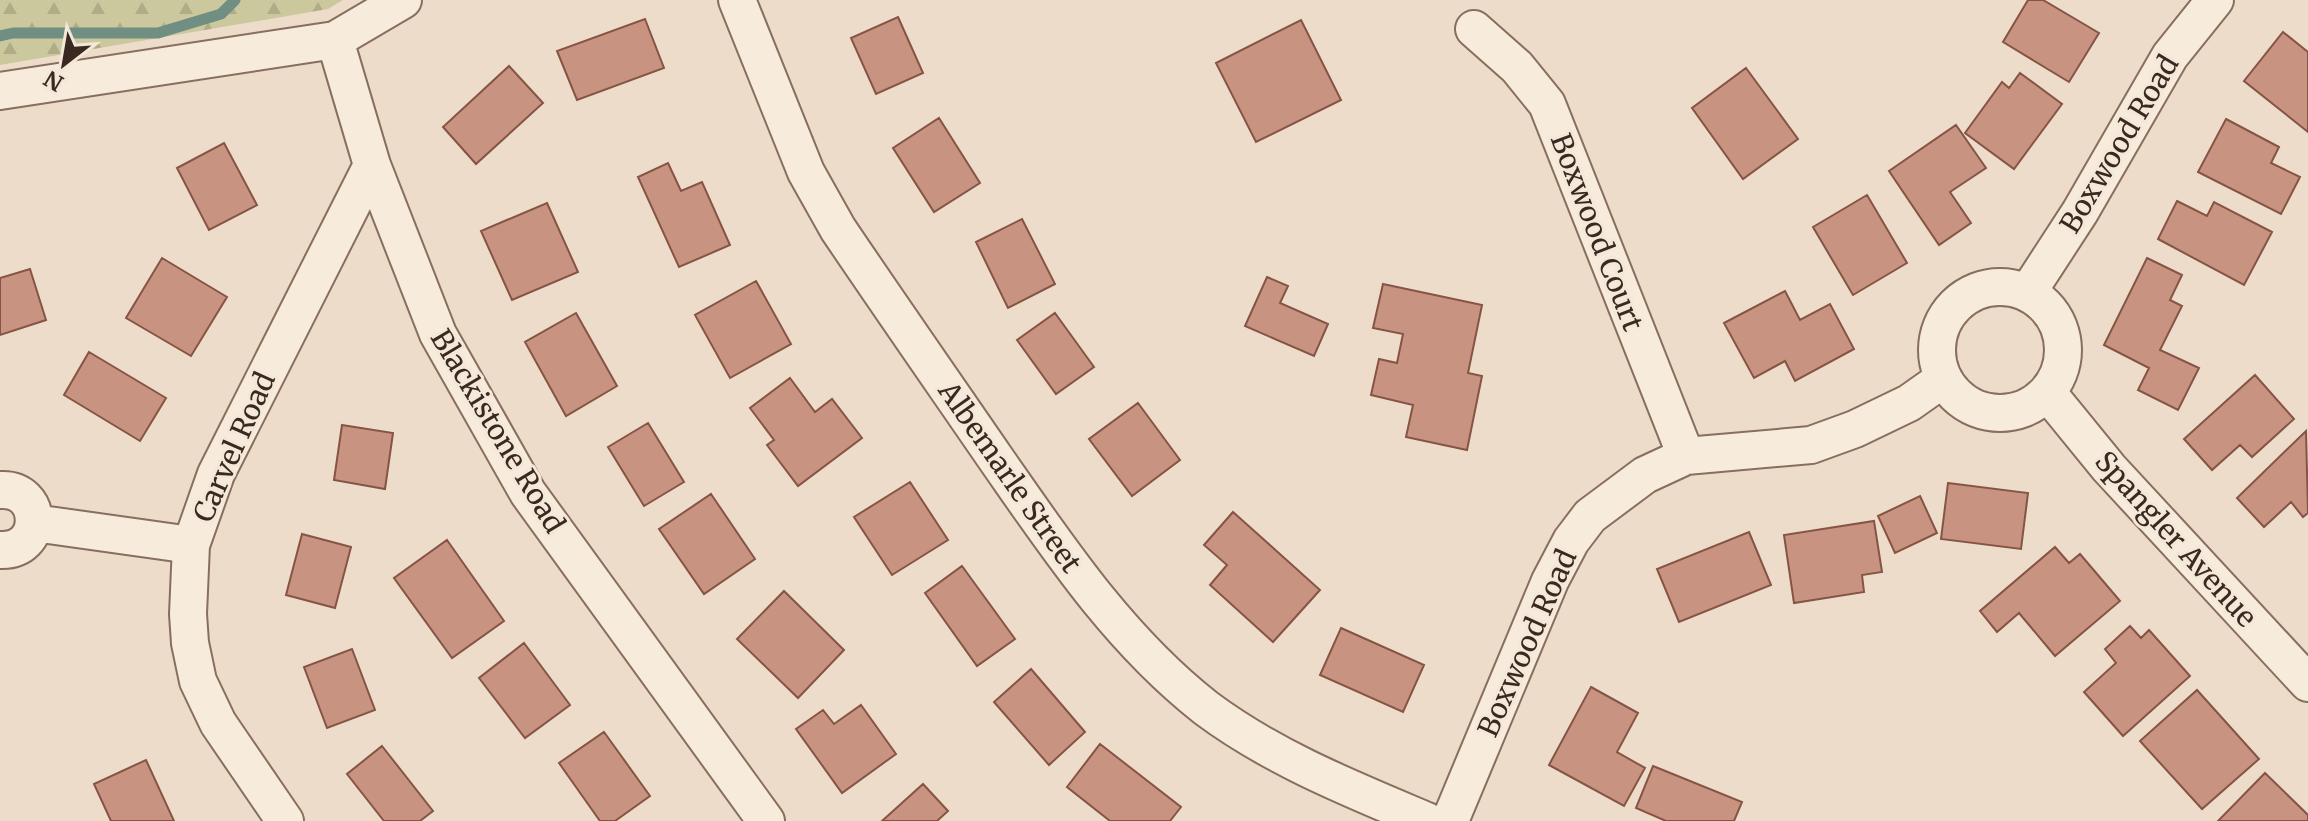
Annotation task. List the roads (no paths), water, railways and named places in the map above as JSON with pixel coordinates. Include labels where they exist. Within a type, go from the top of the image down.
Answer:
[{"type":"street","points":[[0,91],[335,40],[403,0]]},
{"type":"street","name":"Albemarle Street","points":[[737,0],[806,172],[838,229],[1065,559],[1130,639],[1206,707],[1253,739],[1319,775],[1427,821]]},
{"type":"street","name":"Boxwood Road","points":[[2028,292],[2080,212],[2170,56],[2215,0]]},
{"type":"street","name":"Boxwood Court","points":[[1474,29],[1517,67],[1547,104],[1686,456]]},
{"type":"street","name":"Blackistone Road","points":[[335,40],[372,165],[438,334],[528,493],[766,821]]},
{"type":"street","name":"Carvel Road","points":[[285,821],[218,723],[198,681],[190,643],[191,545],[216,474],[372,165]]},
{"type":"street","points":[[2006,286],[2028,292],[2055,317],[2062,336],[2063,356],[2058,376],[2047,392],[2031,405],[2012,412],[1992,413],[1972,407],[1955,396],[1943,379],[1937,361],[1936,341],[1942,323],[1952,307],[1968,294],[1986,287],[2006,286]]},
{"type":"street","name":"Boxwood Road","points":[[1450,821],[1550,581],[1571,541],[1590,516],[1645,475],[1686,456],[1811,445],[1855,429],[1909,403],[1943,379]]},
{"type":"street","name":"Spangler Avenue","points":[[2047,392],[2109,468],[2308,683]]},
{"type":"street","points":[[0,490],[16,492],[34,513],[34,523],[25,542],[16,548],[0,550]]},
{"type":"street","points":[[34,523],[191,545]]},
{"type":"waterway","points":[[0,36],[13,33],[158,33],[221,14],[235,0]]}]
